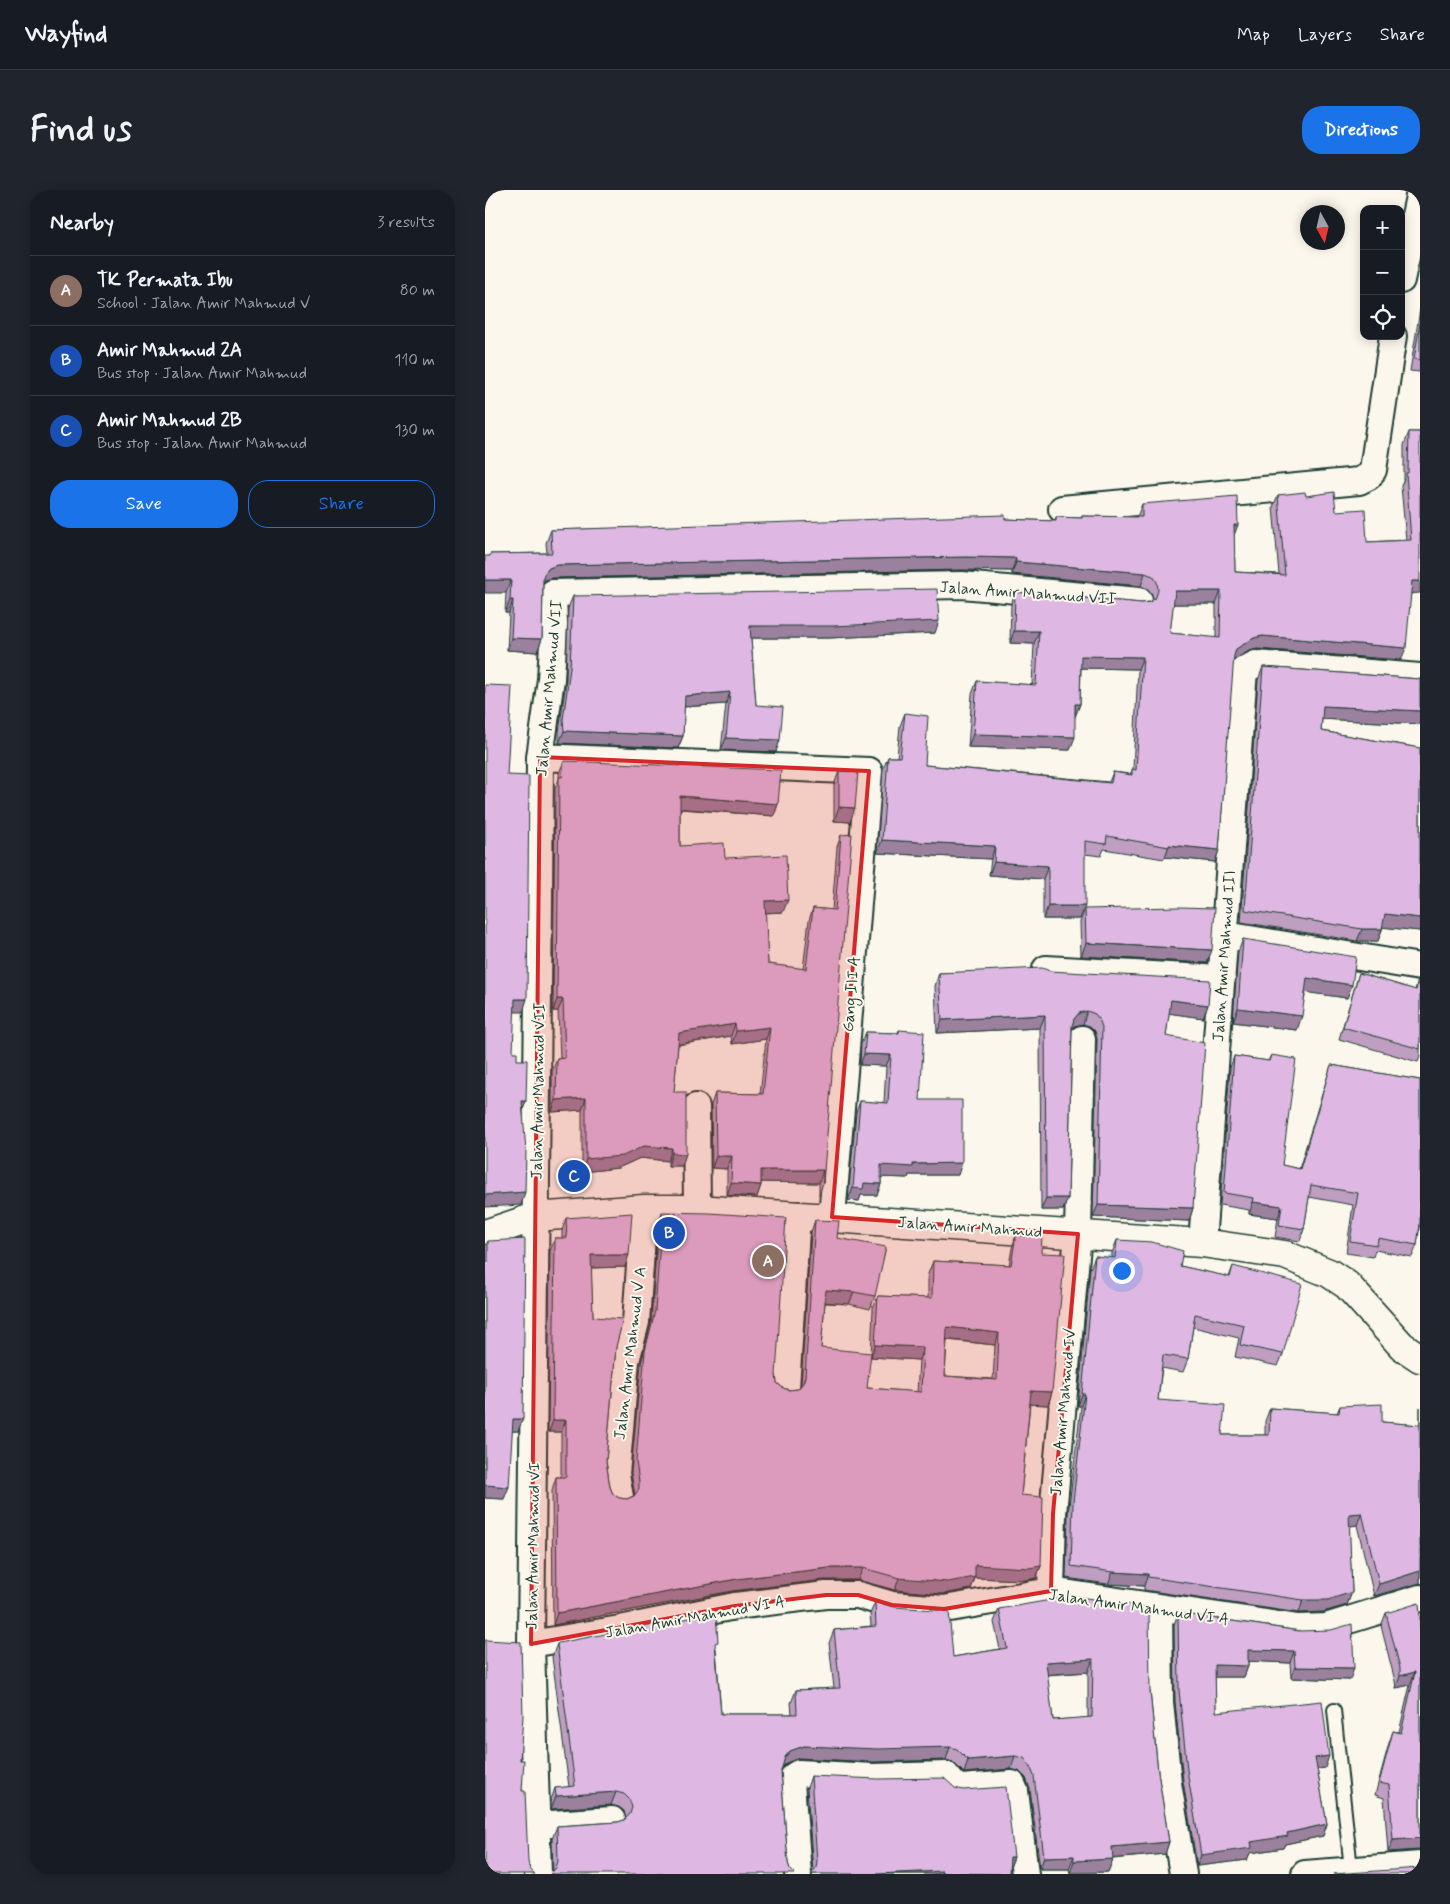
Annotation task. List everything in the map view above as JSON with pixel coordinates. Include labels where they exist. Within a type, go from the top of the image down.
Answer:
[{"type":"street","points":[[1405,261],[1420,192]]},
{"type":"street","points":[[1062,509],[1365,479],[1373,470],[1392,340]]},
{"type":"street","name":"Jalan Amir Mahmud VII","points":[[535,1217],[541,757],[551,679],[554,625],[553,593],[962,585],[1139,601]]},
{"type":"street","name":"Jalan Amir Mahmud III","points":[[1202,1243],[1244,670],[1256,664],[1420,678]]},
{"type":"street","name":"Gang III A","points":[[541,757],[869,771],[832,1217]]},
{"type":"street","points":[[1225,935],[1420,967]]},
{"type":"street","points":[[1046,968],[1222,979]]},
{"type":"street","name":"Jalan Amir Mahmud IV","points":[[1051,1591],[1053,1514],[1078,1234],[1083,1039]]},
{"type":"street","points":[[696,1108],[697,1209]]},
{"type":"street","name":"Jalan Amir Mahmud","points":[[485,1234],[535,1217],[644,1209],[697,1209],[1202,1243],[1285,1255],[1329,1273],[1347,1285],[1402,1346],[1420,1358]]},
{"type":"street","name":"Jalan Amir Mahmud V A","points":[[620,1497],[616,1474],[626,1361],[636,1322],[644,1209]]},
{"type":"street","points":[[787,1388],[797,1215]]},
{"type":"street","name":"Jalan Amir Mahmud VI","points":[[535,1217],[531,1644],[538,1874]]},
{"type":"street","name":"Jalan Amir Mahmud VI A","points":[[531,1644],[620,1629],[735,1606],[826,1595],[858,1596],[892,1605],[944,1609],[1051,1591],[1299,1628],[1326,1627],[1420,1598]]},
{"type":"street","points":[[1159,1608],[1160,1702],[1168,1783],[1183,1874]]},
{"type":"street","points":[[798,1874],[791,1782],[794,1776],[799,1773],[873,1777],[945,1775],[955,1786],[962,1788],[1012,1784],[1015,1791],[1025,1874]]},
{"type":"street","points":[[536,1825],[612,1820]]},
{"type":"street","points":[[1305,1874],[1420,1865]]},
{"type":"lane","points":[[1334,1710],[1351,1869]]},
{"type":"highlighted area","points":[[540,757],[869,771],[832,1217],[1078,1234],[1053,1514],[1051,1591],[944,1609],[892,1605],[858,1595],[826,1595],[735,1606],[531,1644]]},
{"type":"building","points":[[1420,324],[1420,360],[1414,359]]},
{"type":"building","points":[[1409,432],[1420,432],[1420,581],[1412,581],[1406,648],[1262,636],[1254,638],[1236,649],[1219,850],[1169,845],[1169,847],[1107,836],[1106,844],[1085,841],[1085,906],[1048,906],[1048,866],[994,862],[995,846],[882,840],[888,757],[900,757],[905,713],[928,716],[925,765],[1111,783],[1113,772],[1132,775],[1132,769],[1136,770],[1143,657],[1081,656],[1080,704],[1075,704],[1075,737],[973,734],[977,681],[1036,685],[1039,631],[1014,631],[1015,592],[1142,603],[1150,602],[1156,597],[1158,590],[1157,582],[1153,576],[1145,573],[1016,562],[1016,558],[966,557],[557,565],[549,568],[544,574],[542,639],[511,638],[513,600],[510,600],[511,580],[485,580],[485,556],[490,556],[490,554],[552,553],[551,530],[1005,515],[1005,519],[1056,521],[1056,517],[1142,517],[1142,504],[1237,496],[1238,525],[1234,525],[1235,572],[1285,575],[1278,495],[1305,492],[1306,496],[1334,492],[1336,511],[1365,509],[1367,542],[1411,540],[1406,473],[1408,473]],"holes":[[[1175,591],[1221,591],[1220,638],[1170,633]]]},
{"type":"building","points":[[937,589],[939,621],[833,626],[750,626],[756,705],[783,707],[780,740],[726,738],[730,692],[685,696],[683,736],[564,731],[563,720],[570,668],[573,596]]},
{"type":"building","points":[[1263,667],[1420,679],[1420,711],[1323,706],[1321,731],[1420,748],[1420,918],[1385,914],[1382,929],[1362,929],[1245,910]]},
{"type":"building","points":[[485,685],[512,686],[507,775],[529,776],[527,999],[515,999],[513,1052],[517,1052],[517,1060],[527,1060],[526,1101],[522,1101],[526,1151],[525,1192],[485,1195]]},
{"type":"building","points":[[564,761],[781,770],[778,804],[680,796],[680,846],[724,843],[725,858],[786,855],[788,900],[765,901],[768,964],[806,969],[813,908],[835,910],[841,835],[852,834],[823,1183],[823,1170],[761,1170],[761,1185],[731,1183],[732,1156],[716,1156],[715,1093],[763,1094],[770,1027],[736,1031],[735,1024],[679,1033],[674,1092],[686,1092],[686,1154],[672,1153],[672,1148],[644,1146],[623,1156],[586,1159],[586,1098],[556,1100],[557,1059],[565,1058],[563,999],[557,999],[559,777],[562,777]]},
{"type":"building","points":[[839,771],[858,772],[855,808],[839,807]]},
{"type":"building","points":[[1215,908],[1212,950],[1086,943],[1085,909]]},
{"type":"building","points":[[1243,939],[1356,957],[1352,985],[1307,978],[1302,1016],[1238,1008]]},
{"type":"building","points":[[1042,968],[1050,971],[1210,980],[1208,1005],[1171,1000],[1166,1036],[1205,1043],[1193,1208],[1098,1205],[1102,1027],[1095,1014],[1087,1011],[1079,1013],[1074,1019],[1072,1026],[1068,1198],[1046,1198],[1045,1015],[942,1020],[939,973]]},
{"type":"building","points":[[1359,973],[1416,990],[1420,974],[1420,1049],[1343,1027]]},
{"type":"building","points":[[899,1030],[924,1032],[920,1100],[962,1100],[962,1163],[913,1164],[913,1167],[881,1165],[881,1184],[864,1183],[863,1189],[853,1188],[860,1101],[888,1103],[891,1055],[864,1054],[866,1032],[899,1033]]},
{"type":"building","points":[[1271,1055],[1296,1059],[1282,1165],[1300,1169],[1331,1065],[1420,1080],[1420,1224],[1417,1245],[1378,1238],[1377,1245],[1350,1241],[1358,1193],[1311,1185],[1304,1229],[1279,1225],[1282,1206],[1253,1202],[1254,1198],[1224,1193],[1234,1056],[1269,1061]]},
{"type":"building","points":[[662,1212],[786,1218],[776,1375],[777,1383],[783,1388],[789,1390],[798,1389],[805,1377],[815,1220],[839,1221],[837,1238],[886,1247],[875,1296],[826,1290],[821,1348],[871,1353],[867,1388],[921,1392],[923,1347],[875,1345],[878,1296],[932,1298],[933,1261],[1011,1265],[1016,1235],[1042,1237],[1041,1253],[1065,1254],[1052,1392],[1031,1391],[1021,1495],[1043,1497],[1041,1566],[1029,1568],[975,1565],[975,1577],[948,1582],[899,1578],[863,1568],[829,1568],[737,1579],[557,1613],[556,1477],[566,1477],[566,1420],[553,1420],[555,1238],[567,1238],[566,1218],[632,1213],[629,1255],[591,1255],[593,1317],[623,1319],[616,1347],[606,1461],[610,1487],[613,1494],[619,1498],[627,1499],[634,1496],[639,1489],[636,1461],[645,1351],[655,1311]],"holes":[[[947,1327],[999,1333],[997,1380],[945,1376]]]},
{"type":"building","points":[[525,1239],[523,1419],[513,1419],[509,1487],[485,1485],[485,1262],[488,1262],[488,1241]]},
{"type":"building","points":[[1117,1240],[1152,1242],[1183,1251],[1180,1266],[1230,1277],[1233,1266],[1302,1284],[1283,1354],[1240,1345],[1244,1325],[1195,1314],[1188,1359],[1163,1355],[1158,1400],[1225,1405],[1222,1435],[1269,1435],[1270,1408],[1339,1413],[1340,1406],[1382,1404],[1382,1422],[1420,1425],[1420,1571],[1379,1584],[1362,1513],[1349,1514],[1352,1592],[1328,1600],[1303,1600],[1148,1577],[1148,1574],[1113,1572],[1071,1566],[1073,1502],[1085,1394],[1082,1394],[1095,1256],[1115,1258]]},
{"type":"building","points":[[1074,1596],[1149,1608],[1150,1691],[1158,1772],[1169,1842],[1112,1847],[1113,1859],[1074,1861],[1074,1856],[1044,1857],[1034,1776],[1024,1758],[1015,1756],[968,1760],[957,1749],[950,1747],[878,1749],[804,1746],[790,1751],[785,1757],[781,1771],[788,1863],[790,1869],[795,1874],[550,1874],[556,1868],[558,1861],[557,1826],[618,1822],[624,1820],[630,1814],[632,1807],[629,1799],[624,1794],[616,1792],[556,1796],[555,1788],[575,1786],[558,1643],[716,1613],[718,1642],[715,1643],[721,1714],[797,1714],[796,1690],[840,1688],[834,1630],[876,1626],[875,1602],[895,1607],[949,1611],[953,1657],[1007,1648],[999,1609]],"holes":[[[1093,1659],[1092,1717],[1053,1720],[1046,1662]]]},
{"type":"building","points":[[1419,1603],[1420,1838],[1393,1840],[1389,1785],[1379,1783],[1393,1731],[1401,1733],[1415,1672],[1400,1676],[1400,1668],[1386,1613]]},
{"type":"building","points":[[1178,1613],[1300,1631],[1331,1630],[1352,1624],[1354,1668],[1295,1667],[1294,1651],[1248,1650],[1248,1666],[1215,1665],[1216,1712],[1322,1701],[1329,1756],[1315,1758],[1327,1824],[1287,1833],[1288,1836],[1251,1842],[1252,1848],[1201,1855],[1187,1770],[1179,1690]]},
{"type":"building","points":[[485,1640],[521,1642],[523,1716],[520,1760],[524,1760],[522,1791],[525,1791],[528,1862],[530,1869],[535,1874],[485,1874]]},
{"type":"building","points":[[811,1776],[878,1779],[944,1778],[955,1788],[963,1790],[1006,1787],[1014,1857],[1010,1857],[1009,1874],[942,1873],[942,1871],[811,1874],[816,1868],[817,1861]]},
{"type":"building","points":[[1420,1868],[1420,1874],[1334,1874]]},
{"type":"place","name":"Amir Mahmud 2B","points":[[574,1176]]},
{"type":"place","name":"Amir Mahmud 2A","points":[[669,1233]]},
{"type":"place","name":"TK Permata Ibu","points":[[768,1261]]}]
